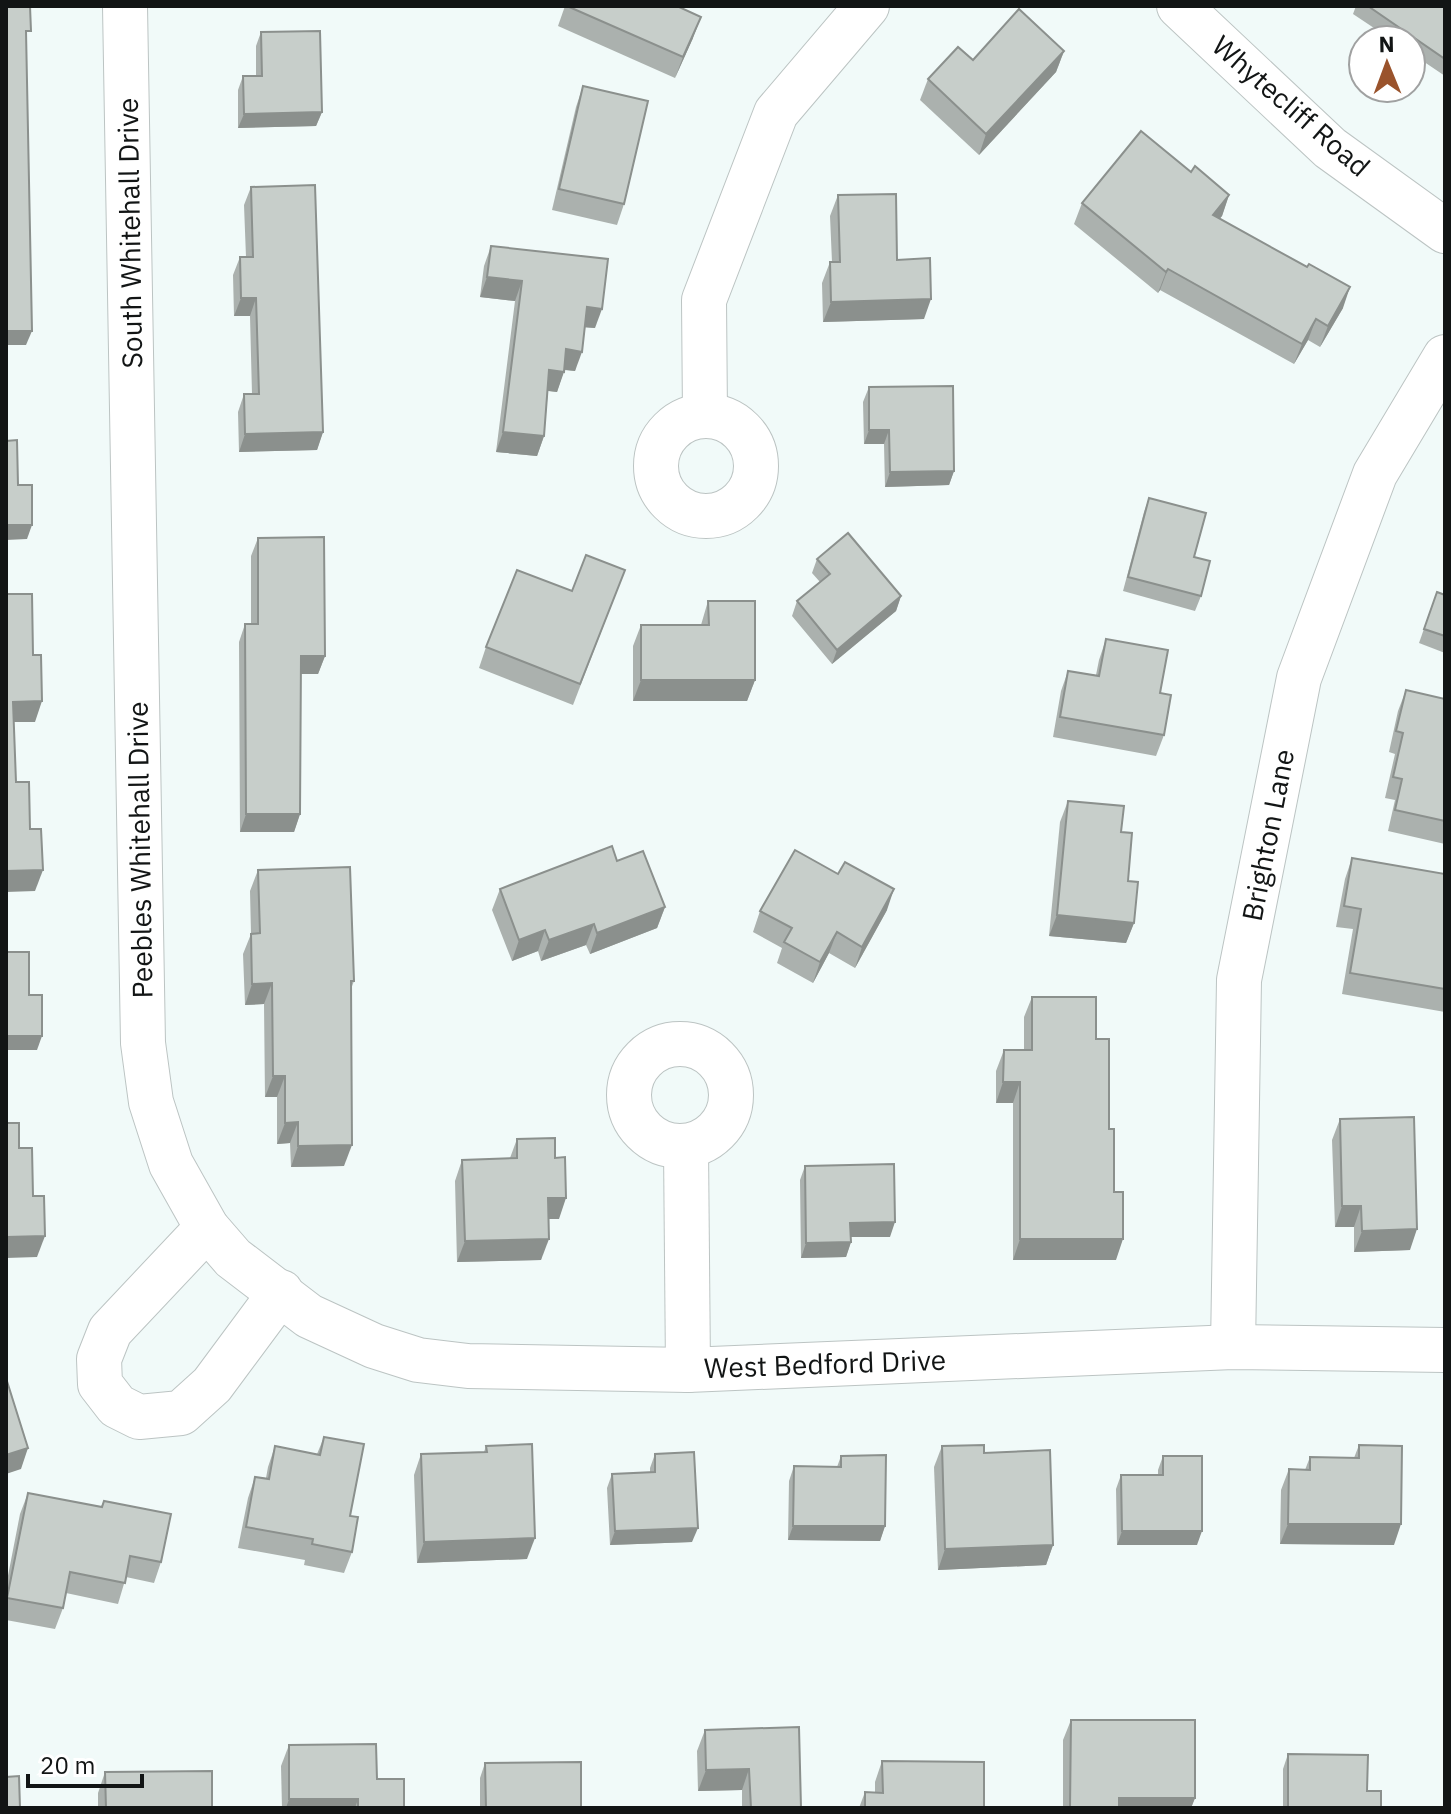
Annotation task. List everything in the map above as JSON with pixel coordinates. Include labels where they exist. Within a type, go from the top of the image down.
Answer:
[{"type":"street","name":"South Whitehall Drive","points":[[125,6],[135,459]]},
{"type":"street","points":[[705,416],[704,300],[776,113],[867,6]]},
{"type":"street","name":"Whytecliff Road","points":[[1179,6],[1330,148],[1445,231]]},
{"type":"street","name":"Brighton Lane","points":[[1233,1347],[1239,980],[1299,678],[1375,474],[1445,357]]},
{"type":"street","name":"Peebles Whitehall Drive","points":[[135,459],[143,1043],[151,1102],[171,1164],[220,1243]]},
{"type":"street","points":[[686,1147],[688,1370]]},
{"type":"street","points":[[220,1243],[110,1331],[99,1359],[100,1384],[117,1406],[139,1417],[181,1413],[212,1385],[281,1292]]},
{"type":"street","name":"West Bedford Drive","points":[[220,1243],[309,1316],[374,1346],[418,1360],[468,1366],[688,1370],[1233,1347],[1445,1350]]},
{"type":"building","points":[[6,6],[30,6],[31,31],[26,31],[32,331],[6,331]]},
{"type":"building","points":[[567,6],[677,6],[701,17],[683,57]]},
{"type":"building","points":[[1368,6],[1445,6],[1445,59],[1427,47],[1427,24],[1394,24]]},
{"type":"building","points":[[1019,9],[1064,51],[986,134],[928,79],[958,47],[973,60]]},
{"type":"building","points":[[320,31],[322,112],[244,114],[243,76],[262,76],[261,32]]},
{"type":"building","points":[[583,86],[648,101],[624,204],[559,189]]},
{"type":"building","points":[[1141,131],[1191,172],[1195,166],[1229,195],[1213,215],[1350,287],[1328,326],[1316,319],[1302,344],[1168,269],[1166,272],[1082,203]]},
{"type":"building","points":[[315,185],[323,432],[245,434],[244,394],[259,394],[256,298],[241,298],[240,257],[253,257],[251,187]]},
{"type":"building","points":[[896,194],[897,260],[930,258],[931,299],[831,302],[830,262],[840,262],[838,195]]},
{"type":"building","points":[[491,246],[608,259],[602,309],[587,307],[582,352],[566,349],[564,372],[549,370],[544,436],[503,432],[522,281],[487,277]]},
{"type":"building","points":[[953,386],[954,471],[890,472],[889,430],[869,430],[869,387]]},
{"type":"building","points":[[17,440],[18,485],[32,485],[32,525],[6,525],[6,441]]},
{"type":"building","points":[[1149,498],[1206,513],[1194,557],[1210,561],[1201,596],[1128,577]]},
{"type":"building","points":[[848,533],[901,596],[837,650],[797,601],[830,574],[817,559]]},
{"type":"building","points":[[324,537],[325,656],[301,656],[300,814],[246,814],[245,624],[258,624],[258,538]]},
{"type":"building","points":[[586,555],[625,570],[580,684],[486,647],[517,570],[572,591]]},
{"type":"building","points":[[1437,592],[1445,595],[1445,636],[1424,629]]},
{"type":"building","points":[[6,594],[32,594],[33,655],[41,655],[42,701],[13,702],[16,782],[29,782],[30,829],[41,829],[43,870],[6,871]]},
{"type":"building","points":[[708,601],[755,601],[755,680],[641,680],[641,625],[709,625]]},
{"type":"building","points":[[1106,639],[1168,650],[1160,693],[1171,695],[1164,735],[1060,717],[1068,671],[1099,676]]},
{"type":"building","points":[[1406,690],[1445,699],[1445,821],[1395,810],[1402,779],[1393,777],[1403,733],[1396,731]]},
{"type":"building","points":[[1068,801],[1124,806],[1121,832],[1132,833],[1128,881],[1138,882],[1134,923],[1057,915]]},
{"type":"building","points":[[612,846],[617,861],[643,851],[665,907],[597,933],[594,924],[549,940],[545,930],[519,940],[500,889]]},
{"type":"building","points":[[795,850],[838,874],[845,862],[894,889],[862,947],[837,932],[820,962],[784,942],[792,928],[760,911]]},
{"type":"building","points":[[1352,858],[1445,874],[1445,989],[1350,973],[1361,909],[1344,906]]},
{"type":"building","points":[[350,867],[354,981],[351,981],[352,1145],[298,1146],[298,1122],[285,1123],[285,1076],[273,1076],[272,983],[252,984],[251,934],[260,933],[258,870]]},
{"type":"building","points":[[6,952],[29,952],[29,995],[42,995],[42,1036],[6,1036]]},
{"type":"building","points":[[1032,997],[1096,997],[1096,1039],[1109,1039],[1109,1129],[1114,1129],[1114,1192],[1123,1192],[1123,1239],[1020,1239],[1020,1082],[1003,1082],[1004,1050],[1032,1050]]},
{"type":"building","points":[[1414,1117],[1417,1229],[1362,1231],[1361,1206],[1342,1206],[1340,1119]]},
{"type":"building","points":[[6,1123],[19,1123],[19,1148],[32,1148],[33,1196],[44,1196],[45,1236],[6,1237]]},
{"type":"building","points":[[555,1138],[555,1158],[565,1157],[566,1198],[548,1198],[549,1239],[465,1241],[462,1160],[517,1158],[517,1139]]},
{"type":"building","points":[[894,1164],[895,1222],[850,1223],[851,1242],[806,1243],[805,1166]]},
{"type":"building","points":[[6,1378],[28,1448],[6,1455]]},
{"type":"building","points":[[324,1437],[364,1444],[350,1516],[358,1517],[352,1552],[312,1544],[313,1539],[246,1527],[255,1477],[269,1479],[275,1446],[320,1455]]},
{"type":"building","points":[[532,1444],[535,1538],[424,1542],[421,1454],[487,1452],[486,1446]]},
{"type":"building","points":[[984,1445],[984,1453],[1050,1450],[1053,1545],[945,1549],[942,1446]]},
{"type":"building","points":[[1359,1445],[1402,1446],[1401,1524],[1288,1524],[1289,1469],[1310,1470],[1310,1457],[1359,1458]]},
{"type":"building","points":[[694,1452],[698,1528],[615,1531],[612,1474],[655,1472],[655,1454]]},
{"type":"building","points":[[886,1455],[885,1526],[793,1526],[794,1466],[841,1467],[841,1456]]},
{"type":"building","points":[[1163,1456],[1202,1456],[1202,1531],[1122,1531],[1121,1475],[1163,1475]]},
{"type":"building","points":[[28,1493],[102,1507],[104,1501],[171,1514],[161,1562],[130,1556],[125,1583],[70,1572],[63,1608],[7,1598]]},
{"type":"building","points":[[1071,1720],[1195,1720],[1195,1798],[1119,1798],[1119,1808],[1070,1808]]},
{"type":"building","points":[[799,1727],[801,1808],[751,1808],[749,1769],[706,1770],[705,1730]]},
{"type":"building","points":[[376,1744],[377,1779],[404,1779],[404,1808],[358,1808],[358,1799],[289,1799],[289,1745]]},
{"type":"building","points":[[1288,1754],[1368,1755],[1367,1791],[1381,1791],[1381,1808],[1288,1808]]},
{"type":"building","points":[[882,1761],[984,1762],[984,1808],[865,1808],[865,1792],[883,1793]]},
{"type":"building","points":[[581,1762],[581,1808],[486,1808],[485,1763]]},
{"type":"building","points":[[212,1771],[212,1808],[106,1808],[105,1772]]},
{"type":"building","points":[[19,1776],[20,1808],[6,1808],[6,1777]]}]
